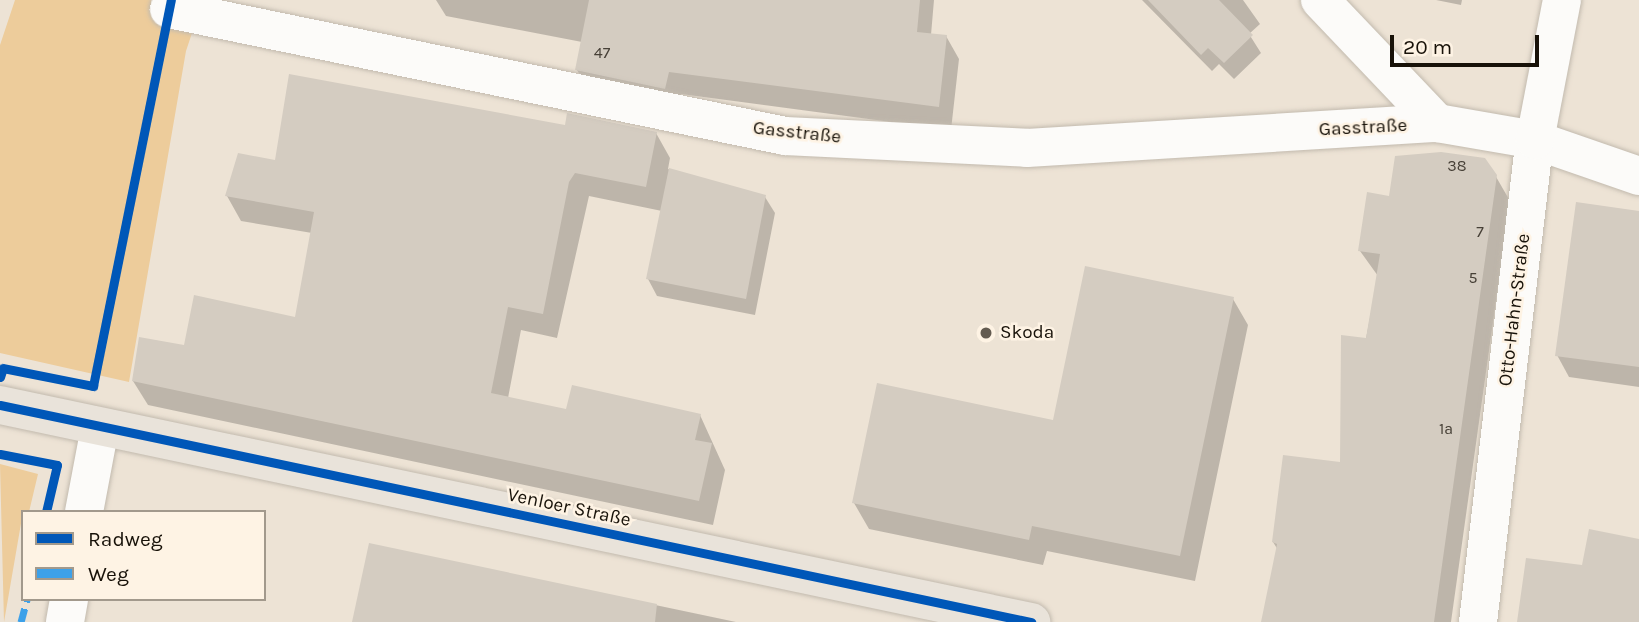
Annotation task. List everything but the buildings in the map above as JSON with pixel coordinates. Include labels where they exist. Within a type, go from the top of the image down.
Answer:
[{"type":"main road","name":"Venloer Straße","points":[[0,405],[1031,622]]},
{"type":"street","points":[[1320,0],[1437,123]]},
{"type":"street","name":"Otto-Hahn-Straße","points":[[1478,622],[1535,140],[1562,0]]},
{"type":"street","name":"Gasstraße","points":[[169,9],[785,136],[1027,148],[1437,123],[1535,140]]},
{"type":"street","points":[[1535,140],[1639,176]]},
{"type":"street","points":[[85,510],[100,427]]},
{"type":"street","points":[[65,622],[69,601]]},
{"type":"shaded area","points":[[15,0],[203,0],[186,51],[129,382],[0,353],[0,45]]},
{"type":"shaded area","points":[[0,464],[38,474],[29,510],[21,510],[4,622]]},
{"type":"marked path","points":[[21,622],[26,601]]},
{"type":"cycle path","points":[[0,377],[3,368],[93,386],[171,0]]},
{"type":"cycle path","points":[[0,405],[1031,622]]},
{"type":"cycle path","points":[[0,454],[57,465],[46,510]]},
{"type":"place","name":"Skoda","points":[[986,333]]}]
